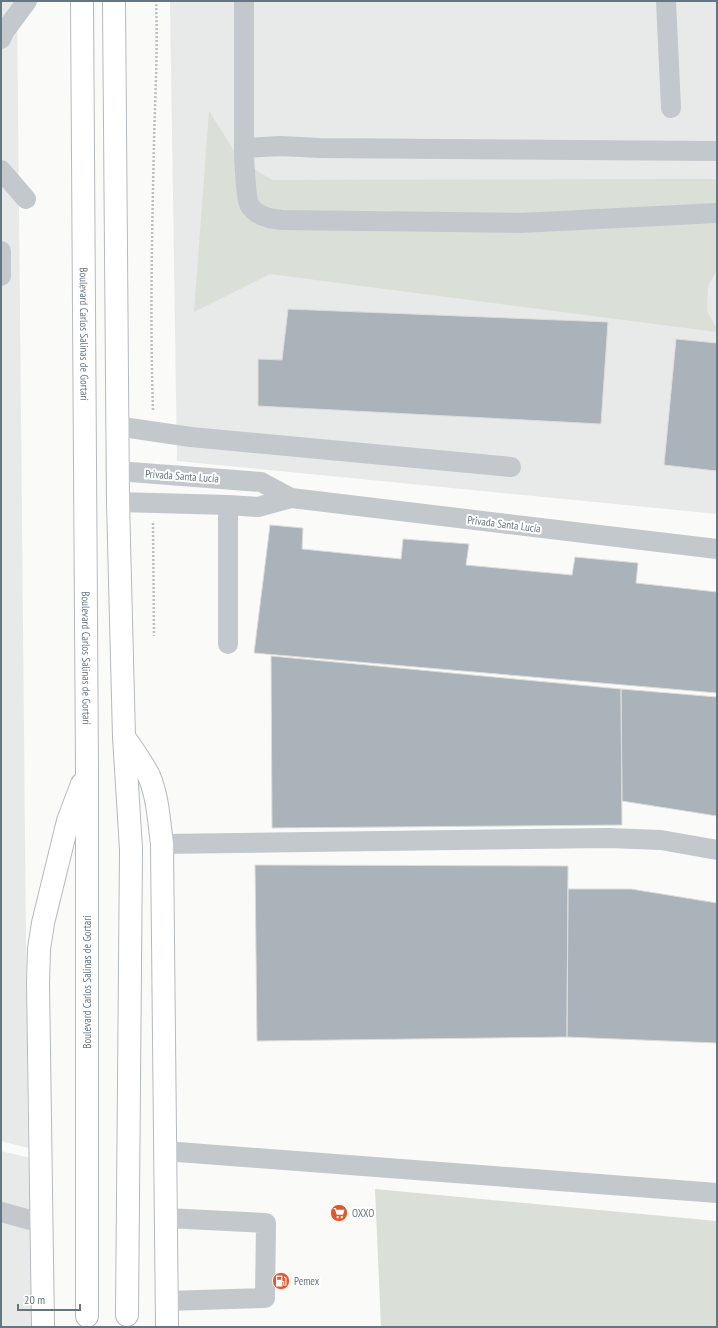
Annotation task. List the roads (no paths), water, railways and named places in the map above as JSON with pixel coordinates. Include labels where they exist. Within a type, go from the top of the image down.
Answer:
[{"type":"main road","name":"Boulevard Carlos Salinas de Gortari","points":[[82,1],[87,772],[87,1316]]},
{"type":"main road","points":[[114,1],[116,426],[124,737],[132,849],[127,1315]]},
{"type":"main road","points":[[124,737],[142,761],[150,778],[155,793],[162,844],[167,1327]]},
{"type":"main road","points":[[42,1327],[38,983],[39,949],[43,923],[68,821],[87,772]]},
{"type":"lane","points":[[1,39],[4,32],[26,1]]},
{"type":"lane","points":[[244,1],[244,148],[248,204],[255,211],[269,218],[282,220],[520,223],[717,214]]},
{"type":"lane","points":[[666,1],[671,108]]},
{"type":"lane","points":[[244,148],[280,146],[328,148],[717,151]]},
{"type":"lane","points":[[1,170],[26,199]]},
{"type":"lane","points":[[1,251],[1,276]]},
{"type":"lane","points":[[116,426],[191,437],[512,467]]},
{"type":"lane","name":"Privada Santa Lucía","points":[[117,471],[261,482],[291,498],[717,549]]},
{"type":"lane","name":"Privada Santa Lucía","points":[[118,502],[228,505],[258,508],[291,498]]},
{"type":"lane","points":[[228,505],[228,644]]},
{"type":"lane","points":[[162,844],[608,838],[661,840],[717,850]]},
{"type":"lane","points":[[165,1151],[717,1193]]},
{"type":"lane","points":[[1,1212],[41,1223]]},
{"type":"lane","points":[[166,1218],[266,1223],[265,1298],[167,1301]]},
{"type":"place","name":"OXXO","points":[[339,1213]]},
{"type":"place","name":"Pemex","points":[[281,1281]]}]
